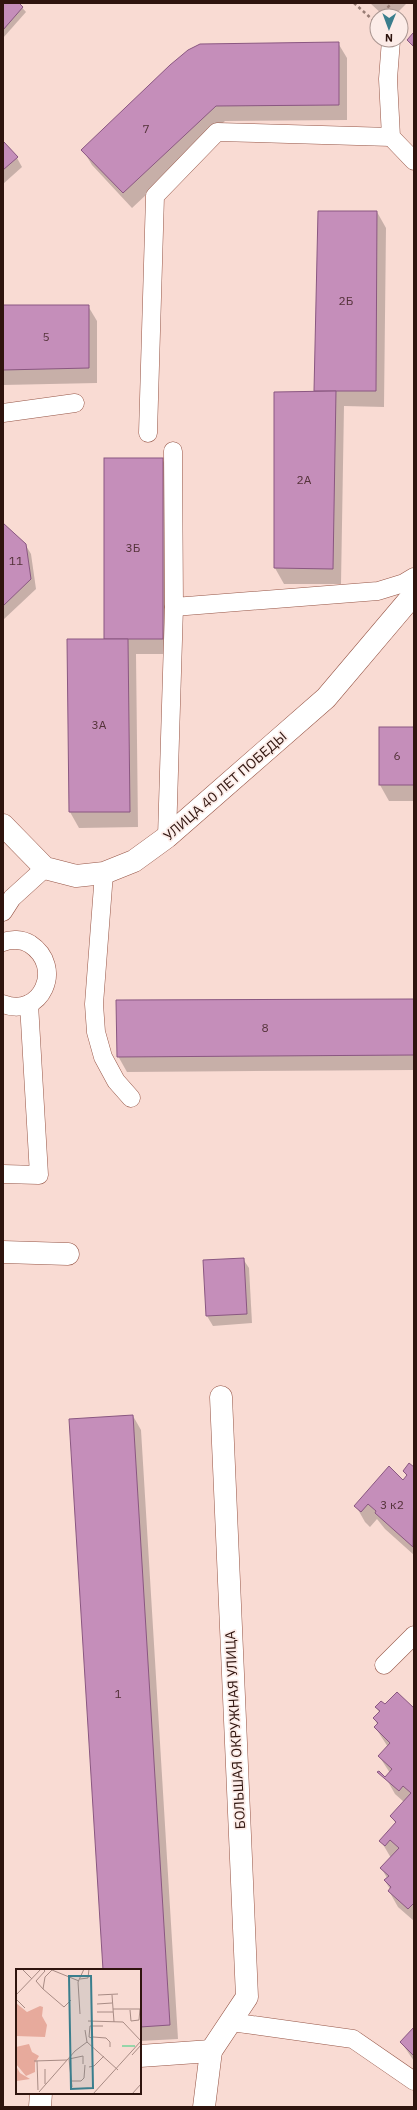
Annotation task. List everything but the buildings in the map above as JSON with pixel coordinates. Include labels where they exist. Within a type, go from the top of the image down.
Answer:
[{"type":"street","name":"УЛИЦА 40 ЛЕТ ПОБЕДЫ","points":[[45,868],[76,876],[104,873],[134,861],[167,837],[326,698],[414,594]]},
{"type":"street","points":[[3,825],[45,868]]},
{"type":"street","points":[[3,1252],[68,1254]]},
{"type":"street","name":"БОЛЬШАЯ ОКРУЖНАЯ УЛИЦА","points":[[211,2051],[247,1997],[221,1397]]},
{"type":"street","points":[[141,2056],[211,2051],[204,2107]]},
{"type":"street","points":[[40,2107],[41,2094]]},
{"type":"lane","points":[[390,48],[388,79],[391,137],[414,161]]},
{"type":"lane","points":[[148,433],[155,196],[217,132],[391,137]]},
{"type":"lane","points":[[3,413],[75,403]]},
{"type":"lane","points":[[167,837],[174,607],[173,451]]},
{"type":"lane","points":[[174,607],[378,591],[404,583],[414,577]]},
{"type":"lane","points":[[3,912],[12,898],[45,868]]},
{"type":"lane","points":[[104,873],[94,1004],[96,1032],[103,1058],[116,1081],[131,1098]]},
{"type":"lane","points":[[3,1004],[19,1007],[29,1004],[38,997],[45,988],[48,978],[48,967],[40,952],[27,942],[4,939]]},
{"type":"lane","points":[[3,1174],[39,1175],[29,1004]]},
{"type":"lane","points":[[384,1665],[414,1635]]},
{"type":"lane","points":[[231,2022],[353,2039],[414,2081]]},
{"type":"path","points":[[354,3],[369,17]]}]
